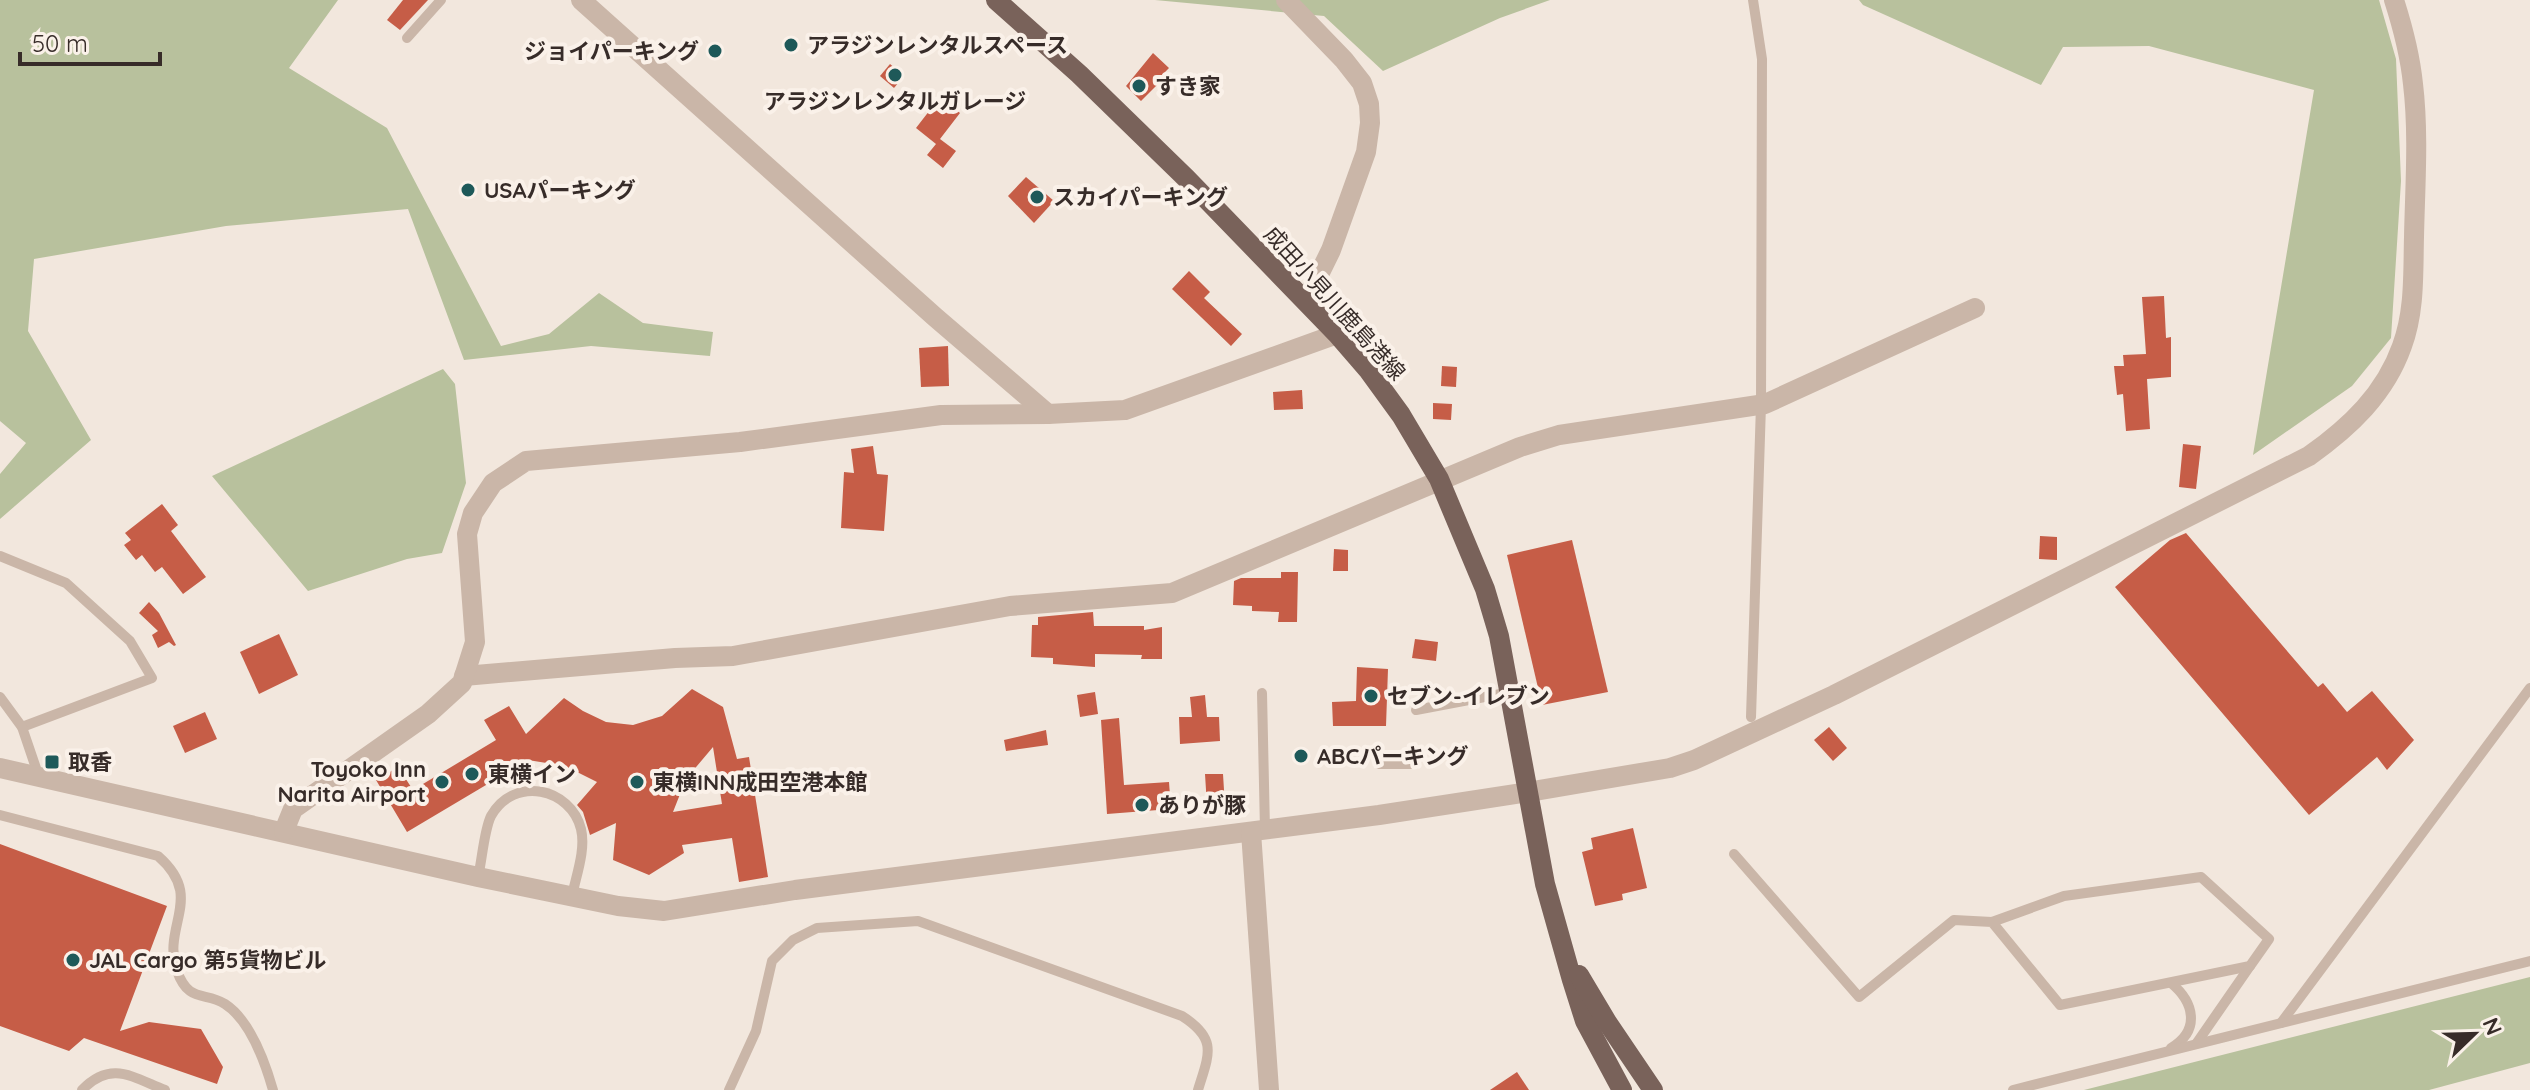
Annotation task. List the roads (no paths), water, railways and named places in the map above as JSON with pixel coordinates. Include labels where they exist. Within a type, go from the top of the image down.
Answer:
[{"type":"main road","name":"成田小見川鹿島港線","points":[[996,0],[1079,74],[1187,179],[1337,334],[1401,415],[1439,479],[1485,589],[1499,636],[1545,884],[1585,1021],[1622,1090]]},
{"type":"main road","name":"成田小見川鹿島港線","points":[[1565,951],[1607,1022],[1653,1090]]},
{"type":"street","points":[[581,0],[1048,414]]},
{"type":"street","points":[[1286,0],[1344,60],[1362,83],[1369,104],[1366,152],[1331,250],[1306,301]]},
{"type":"street","points":[[0,768],[478,877],[618,906],[664,911],[795,890],[1258,831],[1378,808],[1528,792],[1670,768],[1714,752],[1834,695],[2309,456],[2364,411],[2388,377],[2403,345],[2412,303],[2414,86],[2407,42],[2394,0]]},
{"type":"street","points":[[464,676],[733,656],[1010,606],[1172,593],[1520,447],[1559,435],[1761,405],[1975,308]]},
{"type":"street","points":[[284,831],[293,809],[428,714],[462,683],[475,642],[467,534],[473,513],[493,483],[526,461],[740,442],[941,415],[1125,410],[1337,334]]},
{"type":"street","points":[[1258,831],[1269,1090]]},
{"type":"lane","points":[[407,38],[441,0]]},
{"type":"lane","points":[[1751,717],[1761,405],[1762,59],[1753,0]]},
{"type":"lane","points":[[0,556],[66,583],[130,641],[152,678],[22,727]]},
{"type":"lane","points":[[2281,1023],[2530,688]]},
{"type":"lane","points":[[1416,710],[1511,692]]},
{"type":"lane","points":[[1258,831],[1262,693]]},
{"type":"lane","points":[[0,697],[22,727],[39,777]]},
{"type":"lane","points":[[1378,764],[1416,764]]},
{"type":"lane","points":[[478,877],[490,817],[509,796],[530,789],[552,795],[567,807],[581,827],[582,848],[572,896]]},
{"type":"lane","points":[[0,815],[158,856],[171,867],[179,881],[181,899],[173,952],[178,973],[188,990],[205,999],[224,1003],[241,1019],[265,1063],[273,1090]]},
{"type":"lane","points":[[1734,854],[1859,997],[1954,920],[1992,922],[2064,896],[2201,877],[2269,939],[2196,1044]]},
{"type":"lane","points":[[729,1090],[756,1031],[772,961],[793,940],[817,928],[918,921],[1182,1016],[1199,1026],[1207,1040],[1208,1053],[1198,1090]]},
{"type":"lane","points":[[1992,922],[2060,1005],[2250,966]]},
{"type":"lane","points":[[2013,1090],[2530,961]]},
{"type":"lane","points":[[2166,1051],[2181,1042],[2190,1027],[2191,1010],[2184,994],[2171,983]]},
{"type":"lane","points":[[82,1090],[98,1075],[113,1072],[165,1090]]},
{"type":"place","name":"アラジンレンタルスペース","points":[[791,45]]},
{"type":"place","name":"ジョイパーキング","points":[[715,51]]},
{"type":"place","name":"アラジンレンタルガレージ","points":[[895,75]]},
{"type":"place","name":"すき家","points":[[1139,86]]},
{"type":"place","name":"USAパーキング","points":[[468,190]]},
{"type":"place","name":"スカイパーキング","points":[[1037,197]]},
{"type":"place","name":"セブン-イレブン","points":[[1371,696]]},
{"type":"place","name":"ABCパーキング","points":[[1301,756]]},
{"type":"place","name":"取香","points":[[52,762]]},
{"type":"place","name":"東横イン","points":[[472,774]]},
{"type":"place","name":"Toyoko Inn Narita Airport","points":[[442,782]]},
{"type":"place","name":"東横INN成田空港本館","points":[[637,782]]},
{"type":"place","name":"ありが豚","points":[[1142,805]]},
{"type":"place","name":"JAL Cargo 第5貨物ビル","points":[[73,960]]}]
